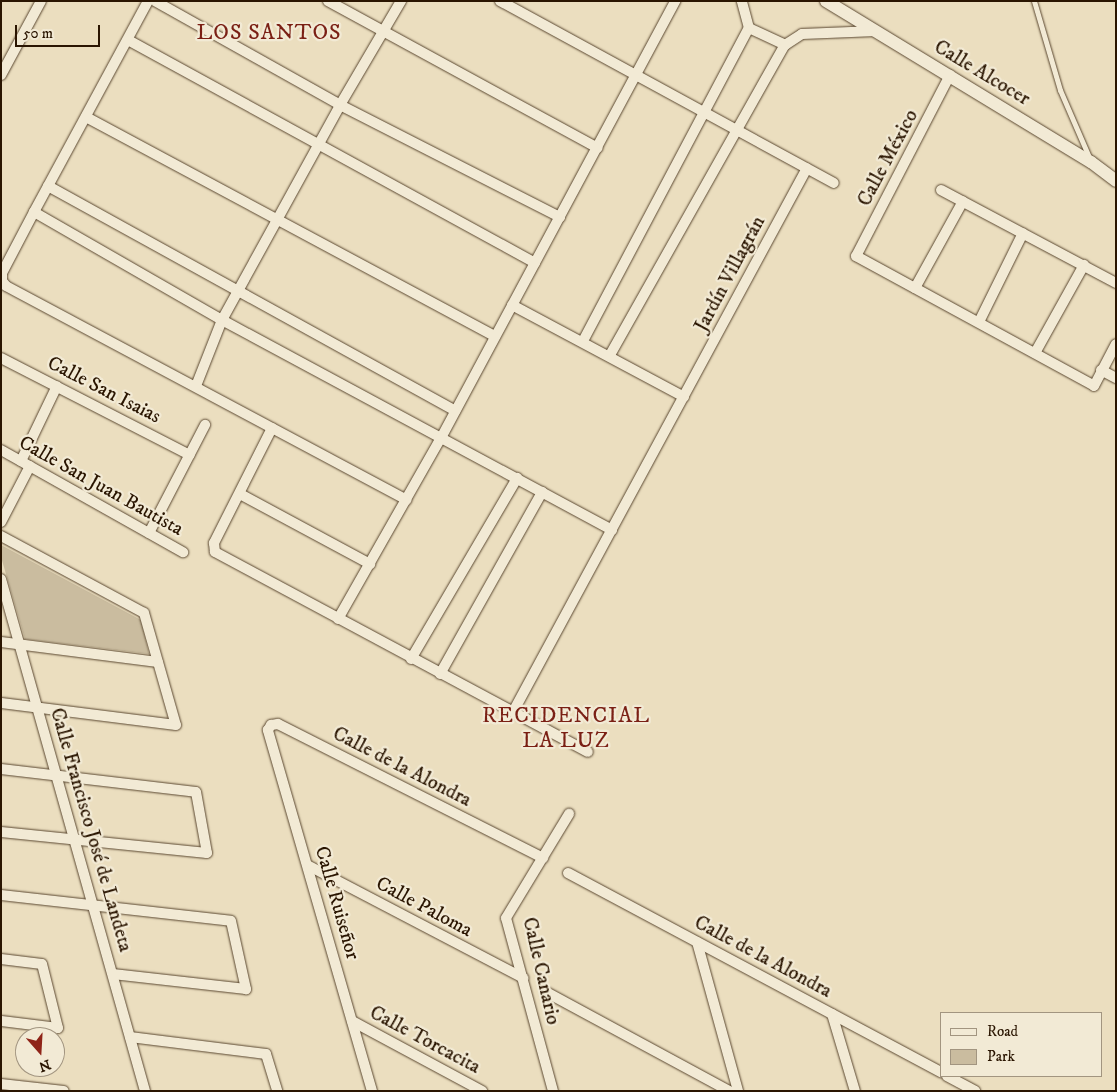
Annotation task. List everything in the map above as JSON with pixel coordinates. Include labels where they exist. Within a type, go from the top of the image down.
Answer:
[{"type":"street","points":[[1,75],[42,1]]},
{"type":"street","points":[[148,1],[2,273],[6,286],[406,500]]},
{"type":"street","points":[[156,1],[340,105],[560,218]]},
{"type":"street","points":[[328,1],[598,148]]},
{"type":"street","points":[[196,386],[222,320],[276,218],[401,1]]},
{"type":"street","points":[[500,1],[636,78],[703,111],[734,130],[834,183]]},
{"type":"street","points":[[338,619],[442,438],[454,411],[636,78],[675,1]]},
{"type":"street","points":[[583,341],[703,111],[749,28],[742,1]]},
{"type":"street","name":"Calle Alcocer","points":[[826,1],[1091,162],[1116,181]]},
{"type":"street","points":[[749,28],[785,45]]},
{"type":"street","points":[[610,356],[734,130],[785,45],[802,34],[876,31]]},
{"type":"street","points":[[128,40],[535,263]]},
{"type":"street","name":"Calle México","points":[[915,288],[856,256],[950,76]]},
{"type":"street","points":[[86,117],[495,336]]},
{"type":"street","name":"Jardín Villagrán","points":[[514,712],[807,168]]},
{"type":"street","points":[[48,186],[454,411]]},
{"type":"street","points":[[941,190],[1116,282]]},
{"type":"street","points":[[963,201],[915,288],[1094,386],[1116,344]]},
{"type":"street","points":[[34,212],[222,320],[612,530]]},
{"type":"street","points":[[979,322],[1023,233]]},
{"type":"street","points":[[1035,353],[1084,265]]},
{"type":"street","points":[[512,305],[684,396]]},
{"type":"street","name":"Calle San Isaias","points":[[1,358],[190,455]]},
{"type":"street","points":[[1101,370],[1116,378]]},
{"type":"street","points":[[1,522],[57,386]]},
{"type":"street","points":[[149,533],[205,425]]},
{"type":"street","points":[[272,428],[214,544],[215,552],[411,659],[588,752]]},
{"type":"street","name":"Calle San Juan Bautista","points":[[1,450],[183,552]]},
{"type":"street","points":[[411,659],[517,478]]},
{"type":"street","points":[[440,674],[542,492]]},
{"type":"street","points":[[240,494],[370,564]]},
{"type":"street","points":[[1,536],[144,613],[176,725],[1,703]]},
{"type":"street","name":"Calle Francisco José de Landeta","points":[[1,579],[76,840],[145,1091]]},
{"type":"street","points":[[1,609],[11,615]]},
{"type":"street","points":[[1,642],[158,662]]},
{"type":"street","name":"Calle de la Alondra","points":[[271,725],[278,724],[543,858]]},
{"type":"street","name":"Calle Ruiseñor","points":[[271,725],[268,730],[309,866],[372,1091]]},
{"type":"street","points":[[1,769],[196,792],[207,853],[1,832]]},
{"type":"street","name":"Calle Canario","points":[[553,1091],[506,918],[569,814]]},
{"type":"street","name":"Calle Paloma","points":[[309,866],[522,978]]},
{"type":"street","name":"Calle de la Alondra","points":[[568,873],[940,1071]]},
{"type":"street","points":[[1,895],[231,921],[246,989],[113,974]]},
{"type":"street","points":[[697,942],[738,1091]]},
{"type":"street","points":[[1,959],[42,964],[58,1028],[1,1021]]},
{"type":"street","points":[[546,992],[729,1091]]},
{"type":"street","points":[[832,1014],[855,1091]]},
{"type":"street","name":"Calle Torcacita","points":[[352,1021],[482,1091]]},
{"type":"street","points":[[130,1037],[266,1054],[277,1091]]},
{"type":"street","points":[[949,1077],[975,1091]]},
{"type":"street","points":[[1,1084],[64,1091]]},
{"type":"lane","points":[[1034,1],[1060,90],[1091,162]]},
{"type":"green space","points":[[1,545],[141,620],[149,654],[25,639],[1,557]]},
{"type":"district","name":"LOS SANTOS","points":[[269,33]]},
{"type":"district","name":"RECIDENCIAL LA LUZ","points":[[566,728]]}]
